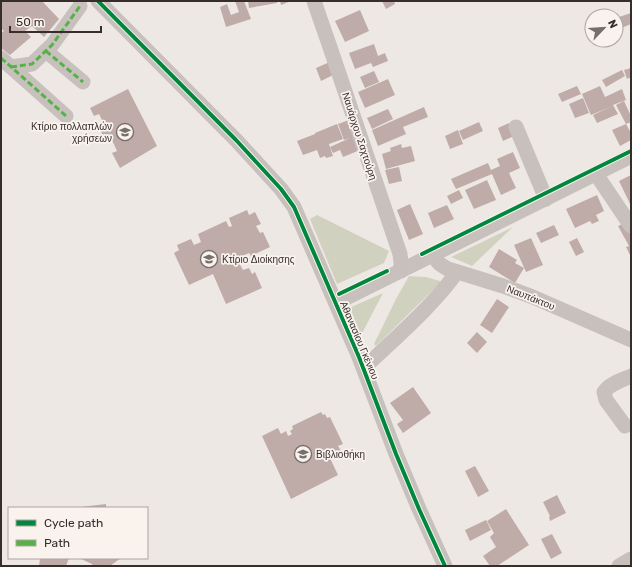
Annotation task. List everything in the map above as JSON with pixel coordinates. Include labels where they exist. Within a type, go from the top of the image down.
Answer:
[{"type":"street","name":"Ναυάρχου Σαχτούρη","points":[[314,1],[400,254],[400,271]]},
{"type":"street","name":"Αθανασίου Γκένιου","points":[[104,3],[236,140],[281,189],[294,207],[364,368],[396,454],[445,566]]},
{"type":"street","points":[[6,62],[32,64],[52,45],[80,6]]},
{"type":"street","points":[[46,51],[83,82]]},
{"type":"street","points":[[6,62],[66,116]]},
{"type":"street","points":[[516,127],[546,199]]},
{"type":"street","points":[[336,303],[631,156]]},
{"type":"street","points":[[596,174],[631,226]]},
{"type":"street","name":"Ναυπάκτου","points":[[435,254],[436,260],[439,264],[448,269],[533,297],[631,340]]},
{"type":"street","points":[[364,368],[419,315],[457,272]]},
{"type":"street","points":[[625,426],[606,400],[604,392],[610,386],[631,376]]},
{"type":"street","points":[[619,566],[631,559]]},
{"type":"green space","points":[[317,215],[389,251],[384,263],[337,284],[310,219]]},
{"type":"green space","points":[[513,227],[472,266],[451,257]]},
{"type":"green space","points":[[409,276],[426,277],[440,281],[440,283],[376,346],[374,344]]},
{"type":"green space","points":[[383,293],[359,339],[347,309]]},
{"type":"building","points":[[1,1],[42,1],[59,19],[44,37],[32,26],[25,31],[31,37],[10,55],[1,48],[1,33],[4,31],[1,28]]},
{"type":"building","points":[[235,1],[244,1],[251,19],[226,27],[220,7],[227,4],[231,15],[239,12]]},
{"type":"building","points":[[248,1],[277,1],[277,3],[249,8]]},
{"type":"building","points":[[280,1],[291,1],[281,5]]},
{"type":"building","points":[[382,1],[394,1],[395,4],[386,9]]},
{"type":"building","points":[[360,10],[369,31],[345,42],[335,21]]},
{"type":"building","points":[[631,13],[631,24],[624,27],[624,15]]},
{"type":"building","points":[[374,44],[378,56],[385,53],[388,61],[373,67],[371,63],[355,69],[349,53]]},
{"type":"building","points":[[332,61],[337,73],[321,81],[316,68]]},
{"type":"building","points":[[631,68],[631,77],[627,79],[624,70]]},
{"type":"building","points":[[622,70],[625,76],[606,87],[602,80]]},
{"type":"building","points":[[374,71],[379,82],[365,88],[360,77]]},
{"type":"building","points":[[388,79],[395,95],[365,108],[358,92]]},
{"type":"building","points":[[577,86],[581,94],[562,102],[558,94]]},
{"type":"building","points":[[600,86],[605,97],[622,89],[626,100],[613,105],[618,114],[597,123],[593,115],[610,107],[591,115],[582,94]]},
{"type":"building","name":"Κτίριο πολλαπλών χρήσεων","points":[[128,89],[157,146],[120,168],[112,153],[117,151],[112,140],[106,143],[99,127],[104,124],[99,114],[94,116],[90,108]]},
{"type":"building","points":[[583,98],[589,113],[575,118],[569,104]]},
{"type":"building","points":[[624,101],[631,116],[631,122],[626,124],[616,105]]},
{"type":"building","points":[[424,107],[428,117],[403,127],[406,134],[378,146],[372,130]]},
{"type":"building","points":[[388,109],[393,119],[372,129],[367,118]]},
{"type":"building","points":[[352,119],[360,150],[343,157],[340,150],[333,153],[330,147],[350,138],[344,140],[338,124]]},
{"type":"building","points":[[479,122],[483,131],[463,140],[459,131]]},
{"type":"building","points":[[509,123],[514,136],[503,141],[498,128]]},
{"type":"building","points":[[337,124],[343,139],[329,144],[333,156],[326,158],[325,156],[320,158],[317,150],[303,155],[297,141]]},
{"type":"building","points":[[626,124],[631,133],[631,140],[620,146],[612,130]]},
{"type":"building","points":[[458,130],[463,144],[450,149],[445,136]]},
{"type":"building","points":[[401,144],[402,148],[411,146],[415,161],[386,169],[382,154],[391,151],[390,148]]},
{"type":"building","points":[[513,152],[520,168],[509,173],[516,188],[501,195],[492,174],[456,189],[451,179],[488,163],[491,170],[500,166],[497,159]]},
{"type":"building","points":[[399,167],[402,181],[389,184],[385,170]]},
{"type":"building","points":[[631,175],[631,206],[619,181]]},
{"type":"building","points":[[487,180],[496,200],[474,209],[465,190]]},
{"type":"building","points":[[459,190],[463,198],[451,204],[447,196]]},
{"type":"building","points":[[597,195],[604,211],[596,215],[599,221],[592,224],[590,221],[575,228],[566,209]]},
{"type":"building","points":[[410,204],[423,234],[409,240],[397,210]]},
{"type":"building","points":[[447,205],[454,219],[434,228],[428,213]]},
{"type":"building","name":"Κτίριο Διοίκησης","points":[[247,210],[249,215],[255,212],[261,224],[256,226],[260,233],[263,232],[270,247],[251,256],[249,253],[240,257],[242,262],[239,263],[243,270],[249,268],[252,274],[255,272],[262,288],[226,304],[213,274],[189,285],[174,253],[179,250],[177,245],[191,239],[194,245],[201,242],[198,234],[226,221],[229,227],[232,226],[229,218]]},
{"type":"building","points":[[628,222],[631,227],[631,257],[626,247],[629,246],[618,226]]},
{"type":"building","points":[[554,225],[559,235],[541,243],[536,233]]},
{"type":"building","points":[[531,238],[543,265],[526,272],[514,245]]},
{"type":"building","points":[[577,238],[584,252],[576,256],[569,242]]},
{"type":"building","points":[[499,249],[517,260],[515,263],[524,268],[515,283],[489,267]]},
{"type":"building","points":[[497,299],[509,307],[492,333],[480,325]]},
{"type":"building","points":[[477,332],[487,342],[477,353],[467,343]]},
{"type":"building","points":[[413,387],[431,413],[403,433],[397,424],[403,420],[390,403]]},
{"type":"building","name":"Βιβλιοθήκη","points":[[321,412],[323,415],[325,414],[327,418],[330,417],[343,444],[338,446],[341,451],[329,456],[338,475],[291,499],[262,436],[278,428],[281,434],[286,431],[288,436],[292,434],[290,431],[293,429],[292,426]]},
{"type":"building","points":[[475,466],[489,491],[478,497],[465,471]]},
{"type":"building","points":[[557,495],[566,513],[550,521],[550,516],[543,502]]},
{"type":"building","points":[[106,504],[106,507],[81,507]]},
{"type":"building","points":[[506,509],[529,545],[497,566],[490,566],[483,556],[496,547],[490,537],[494,533],[487,521]]},
{"type":"building","points":[[486,520],[491,530],[470,541],[465,530]]},
{"type":"building","points":[[552,534],[562,553],[551,559],[541,539]]},
{"type":"building","points":[[40,559],[69,559],[66,566],[39,566]]},
{"type":"building","points":[[81,559],[120,559],[110,566],[93,566],[92,564]]},
{"type":"marked path","points":[[11,67],[32,64],[52,45],[80,6]]},
{"type":"marked path","points":[[46,51],[83,82]]},
{"type":"marked path","points":[[1,58],[66,116]]},
{"type":"cycle path","points":[[98,1],[236,140],[281,189],[294,207],[359,357],[419,509],[445,566]]},
{"type":"cycle path","points":[[422,254],[631,151]]},
{"type":"cycle path","points":[[339,294],[387,271]]},
{"type":"place","name":"Κτίριο πολλαπλών χρήσεων","points":[[125,132]]},
{"type":"place","name":"Κτίριο Διοίκησης","points":[[209,259]]},
{"type":"place","name":"Βιβλιοθήκη","points":[[303,454]]}]
